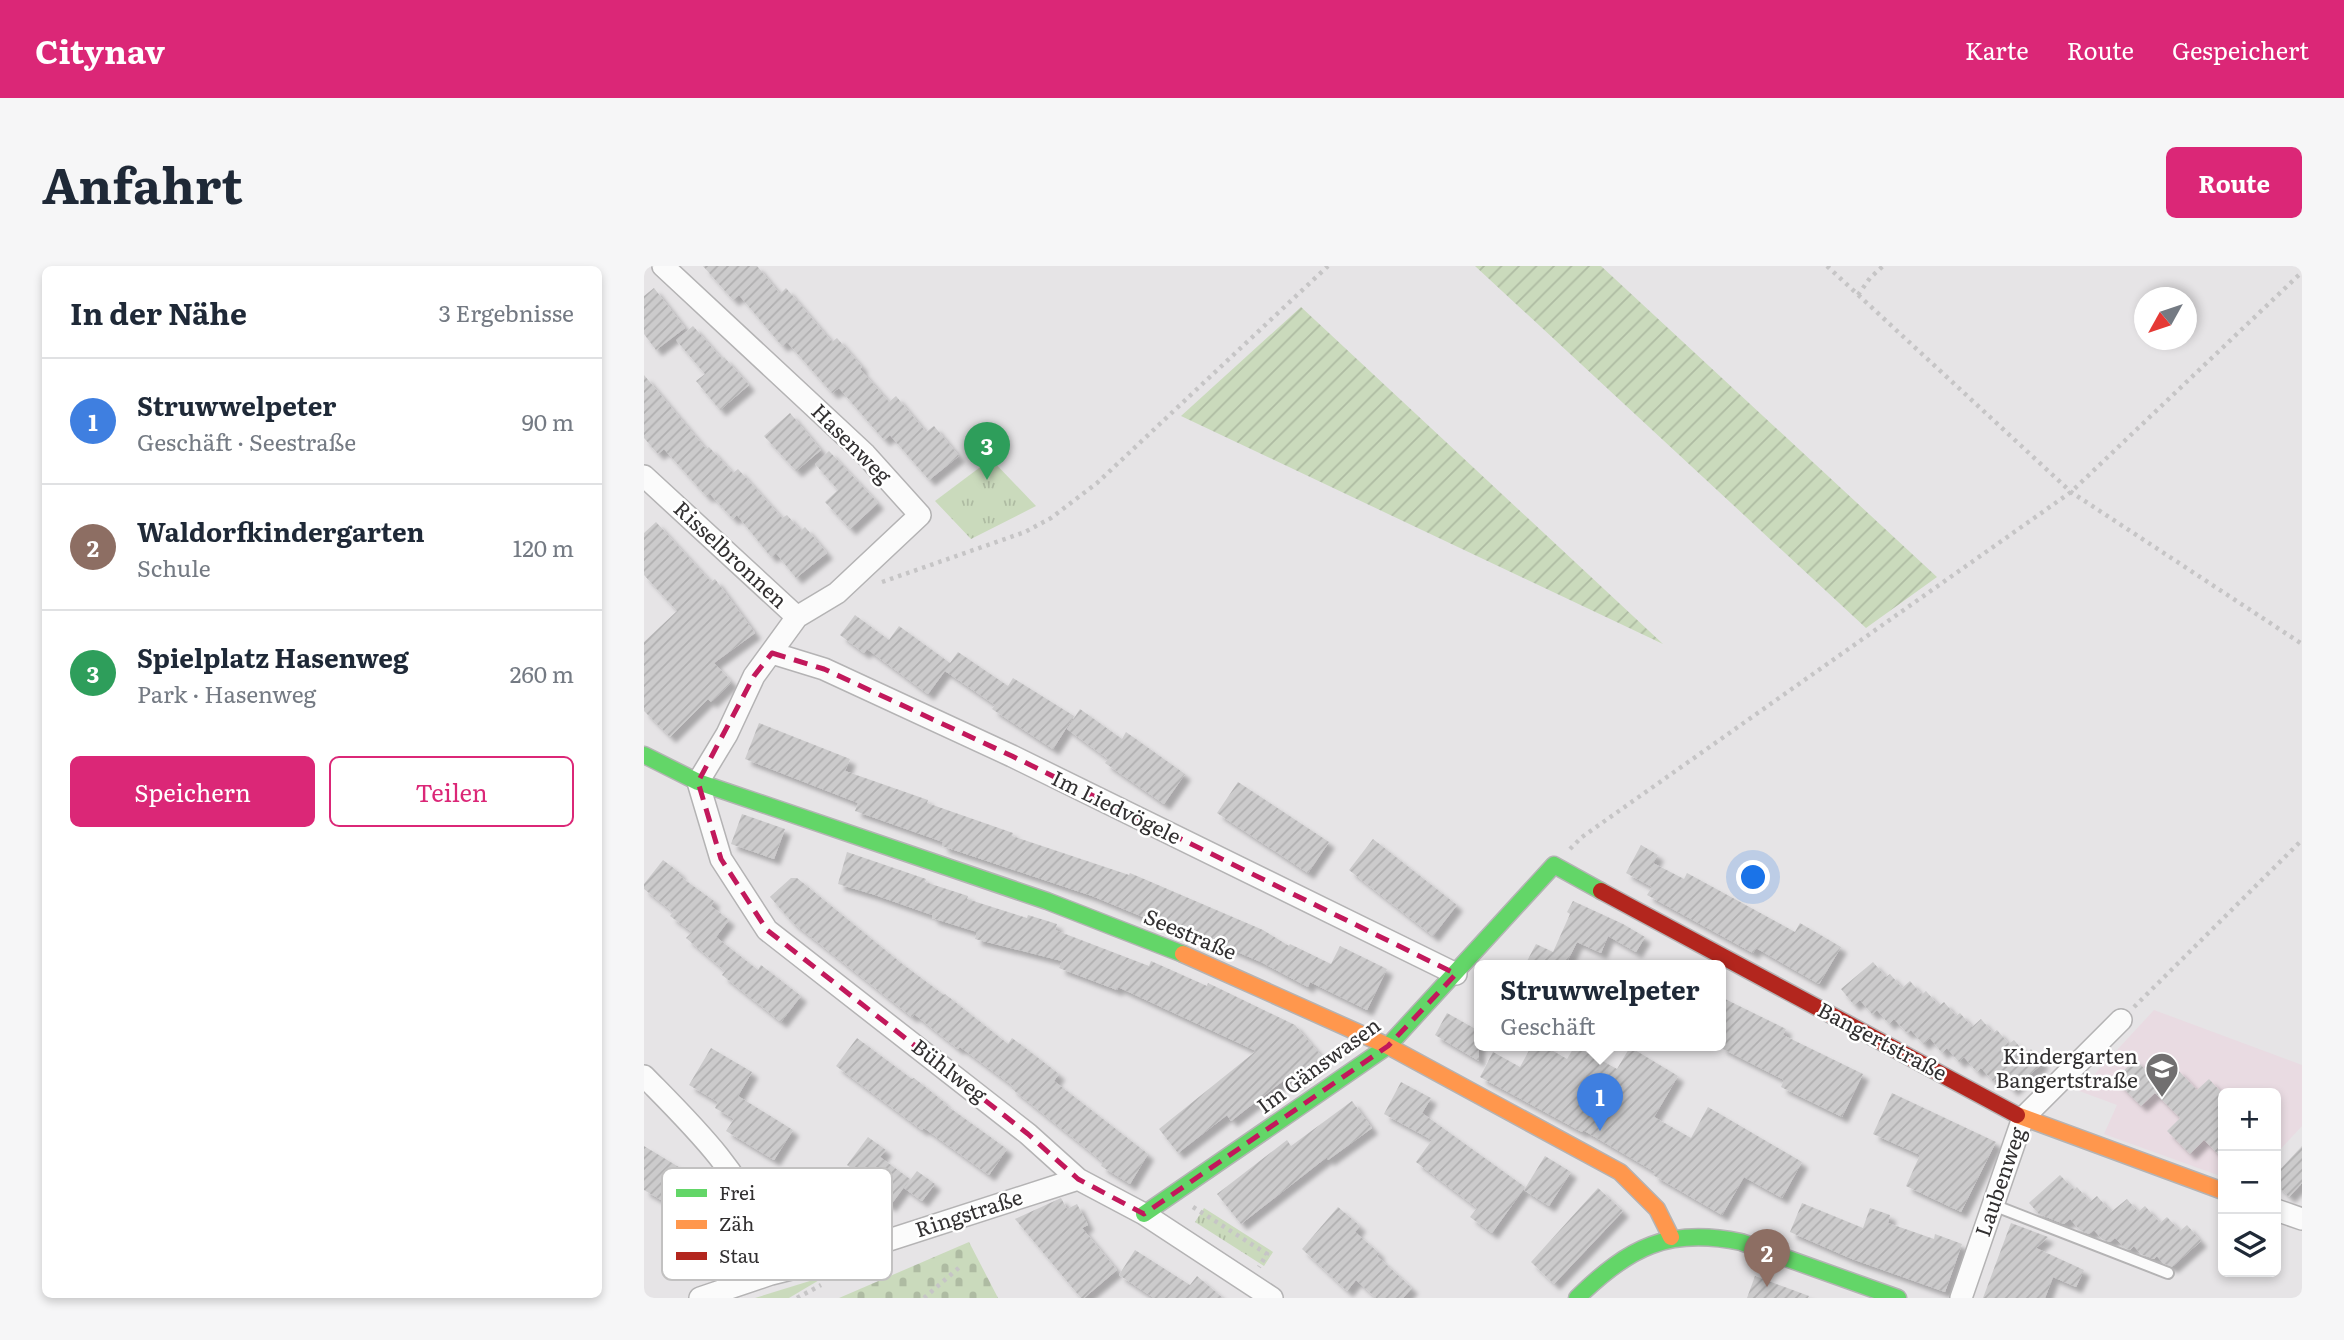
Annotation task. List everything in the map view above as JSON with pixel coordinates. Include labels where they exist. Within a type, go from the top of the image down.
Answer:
[{"type":"street","name":"Hasenweg","points":[[663,266],[865,454],[919,515],[837,593],[797,617]]},
{"type":"street","name":"Risselbronnen","points":[[644,476],[797,617],[754,676],[727,734],[698,782]]},
{"type":"street","name":"Im Liedvögele","points":[[772,653],[824,669],[1000,751],[1456,974]]},
{"type":"street","name":"Seestraße","points":[[644,755],[698,782],[1047,901],[1149,939],[1388,1046],[1620,1172],[1650,1197],[1668,1226],[1671,1237]]},
{"type":"street","name":"Bühlweg","points":[[698,782],[721,859],[767,930],[1028,1134],[1078,1179],[1144,1214],[1272,1298]]},
{"type":"street","name":"Im Gänswasen","points":[[1144,1214],[1388,1046],[1554,865]]},
{"type":"street","name":"Bangertstraße","points":[[1554,865],[2023,1118],[2218,1189]]},
{"type":"street","name":"Laubenweg","points":[[1961,1298],[2023,1118],[2121,1020]]},
{"type":"street","points":[[644,1076],[696,1128],[725,1168]]},
{"type":"street","name":"Ringstraße","points":[[892,1239],[1078,1179]]},
{"type":"street","points":[[2281,1212],[2302,1220]]},
{"type":"street","points":[[1577,1298],[1608,1269],[1650,1243],[1671,1237],[1719,1236],[1781,1255],[1898,1298]]},
{"type":"street","name":"Ringstraße","points":[[700,1298],[753,1280]]},
{"type":"lane","points":[[1993,1205],[2168,1273]]},
{"type":"path","points":[[882,582],[1025,532],[1051,518],[1097,483],[1328,266]]},
{"type":"path","points":[[1827,266],[2071,492],[2302,644]]},
{"type":"path","points":[[1858,295],[1870,278],[1884,266]]},
{"type":"path","points":[[1554,865],[1583,837],[2071,492],[2302,272]]},
{"type":"path","points":[[2121,1020],[2302,839]]},
{"type":"path","points":[[1191,1205],[1267,1254],[1259,1268]]},
{"type":"path","points":[[924,1298],[962,1265]]},
{"type":"path","points":[[797,1298],[828,1280]]},
{"type":"highlighted area","points":[[772,653],[824,669],[1012,756],[1456,974],[1388,1046],[1144,1214],[1078,1179],[1028,1134],[767,930],[721,859],[698,782],[754,676]]},
{"type":"shaded area","name":"Kindergarten Bangertstraße","points":[[2154,1010],[2302,1065],[2302,1126],[2281,1149],[2281,1088],[2218,1088],[2218,1175],[2104,1134],[2117,1105],[2079,1091]]},
{"type":"green space","points":[[1475,266],[1601,266],[1937,577],[1866,628]]},
{"type":"green space","points":[[1301,307],[1663,644],[1181,416]]},
{"type":"green space","points":[[991,459],[1036,506],[971,539],[935,501]]},
{"type":"green space","points":[[1204,1208],[1273,1252],[1264,1266],[1195,1222]]},
{"type":"green space","points":[[969,1242],[998,1298],[839,1298],[881,1280],[892,1280],[892,1275]]},
{"type":"green space","points":[[813,1280],[819,1280],[789,1298],[755,1298]]},
{"type":"building","points":[[703,266],[757,266],[780,294],[786,288],[832,342],[837,338],[889,402],[896,396],[926,432],[934,426],[959,456],[929,480],[890,435],[884,440],[839,388],[832,393],[787,342],[782,346],[739,295],[733,300]]},
{"type":"building","points":[[654,288],[685,328],[656,350],[644,334],[644,296]]},
{"type":"building","points":[[693,326],[749,385],[720,410],[696,381],[705,374],[676,340]]},
{"type":"building","points":[[644,375],[706,449],[709,447],[733,473],[738,469],[782,518],[787,515],[801,531],[805,527],[827,553],[796,578],[776,553],[771,557],[737,515],[733,519],[710,494],[707,497],[664,449],[658,454],[644,438]]},
{"type":"building","points":[[790,413],[821,450],[796,471],[764,436]]},
{"type":"building","points":[[829,451],[878,503],[850,529],[825,502],[838,490],[815,464]]},
{"type":"building","points":[[656,522],[711,582],[715,579],[755,633],[714,663],[732,682],[711,702],[708,699],[670,737],[644,711],[644,642],[677,611],[644,575],[644,533]]},
{"type":"building","points":[[855,615],[889,640],[899,626],[950,663],[958,652],[1008,686],[1013,678],[1074,716],[1053,749],[992,709],[995,705],[945,671],[950,664],[928,694],[867,649],[864,653],[840,635]]},
{"type":"building","points":[[1080,709],[1122,739],[1126,732],[1185,774],[1164,804],[1105,763],[1108,759],[1067,729]]},
{"type":"building","points":[[759,723],[850,759],[845,771],[1013,833],[1012,836],[1129,875],[1130,873],[1263,930],[1289,946],[1290,944],[1331,964],[1340,946],[1387,969],[1367,1010],[1310,982],[1308,987],[1261,962],[1178,927],[1177,931],[1092,896],[942,846],[943,842],[855,811],[858,803],[745,759]]},
{"type":"building","points":[[1238,782],[1329,842],[1308,873],[1217,813]]},
{"type":"building","points":[[742,814],[785,829],[774,859],[731,844]]},
{"type":"building","points":[[1373,839],[1457,905],[1433,936],[1349,870]]},
{"type":"building","points":[[1641,845],[1658,855],[1653,863],[1684,879],[1687,873],[1795,932],[1800,923],[1841,947],[1819,984],[1756,948],[1753,953],[1647,895],[1652,887],[1626,873]]},
{"type":"building","points":[[847,852],[926,879],[925,882],[968,896],[967,899],[1027,918],[1028,915],[1057,924],[1055,930],[1149,966],[1151,961],[1207,986],[1208,983],[1295,1025],[1324,1059],[1294,1084],[1288,1077],[1231,1121],[1227,1115],[1178,1153],[1159,1129],[1256,1051],[1118,987],[1117,990],[1059,968],[1062,961],[975,939],[977,932],[838,884]]},
{"type":"building","points":[[663,860],[680,873],[678,875],[714,901],[711,906],[729,920],[716,937],[758,970],[761,965],[801,996],[781,1022],[722,975],[725,971],[686,938],[692,932],[670,916],[673,912],[644,889],[644,884]]},
{"type":"building","points":[[791,878],[797,878],[901,963],[1008,1044],[1012,1038],[1059,1074],[1054,1081],[1148,1154],[1130,1184],[1101,1166],[1103,1162],[1011,1088],[1013,1086],[960,1047],[958,1049],[914,1014],[912,1017],[792,922],[770,897]]},
{"type":"building","points":[[1573,901],[1645,937],[1636,952],[1608,936],[1601,953],[1577,942],[1568,960],[1528,960],[1536,944],[1553,952],[1570,914],[1567,912]]},
{"type":"building","points":[[1873,962],[1886,977],[1890,974],[1902,988],[1910,981],[1922,995],[1926,991],[1939,1006],[1944,1002],[1956,1016],[1960,1013],[1972,1027],[1981,1019],[1993,1033],[1997,1030],[2009,1044],[2014,1040],[2026,1054],[2031,1049],[2043,1063],[2012,1090],[2000,1076],[1993,1081],[1981,1068],[1977,1072],[1964,1057],[1959,1062],[1947,1048],[1942,1053],[1930,1038],[1923,1044],[1911,1030],[1907,1033],[1894,1019],[1889,1024],[1877,1010],[1872,1014],[1860,1000],[1854,1005],[1841,989]]},
{"type":"building","points":[[1726,999],[1786,1029],[1783,1035],[1863,1074],[1842,1117],[1781,1087],[1784,1080],[1726,1051]]},
{"type":"building","points":[[1447,1013],[1474,1028],[1474,1051],[1479,1051],[1479,1061],[1435,1035]]},
{"type":"building","points":[[857,1038],[1007,1149],[989,1175],[924,1128],[922,1130],[836,1066]]},
{"type":"building","points":[[711,1048],[752,1072],[738,1096],[793,1130],[774,1160],[726,1131],[734,1119],[715,1108],[718,1102],[689,1085]]},
{"type":"building","points":[[1529,1051],[1553,1051],[1567,1059],[1572,1051],[1584,1051],[1617,1069],[1628,1051],[1637,1051],[1678,1076],[1654,1117],[1691,1138],[1708,1107],[1802,1162],[1782,1198],[1744,1177],[1722,1215],[1583,1130],[1582,1132],[1480,1077],[1493,1052],[1520,1067]]},
{"type":"building","name":"Kindergarten Bangertstraße","points":[[2135,1059],[2161,1086],[2177,1069],[2197,1090],[2209,1079],[2218,1089],[2218,1154],[2204,1140],[2190,1154],[2167,1131],[2180,1118],[2155,1093],[2141,1106],[2115,1080]]},
{"type":"building","points":[[1401,1082],[1431,1098],[1422,1113],[1525,1187],[1492,1233],[1470,1217],[1477,1208],[1416,1162],[1432,1140],[1384,1114]]},
{"type":"building","points":[[1892,1093],[1996,1142],[1961,1212],[1906,1186],[1920,1155],[1873,1134]]},
{"type":"building","points":[[1352,1101],[1372,1128],[1328,1160],[1327,1157],[1241,1224],[1217,1194],[1287,1140],[1291,1146]]},
{"type":"building","points":[[868,1137],[886,1150],[880,1157],[910,1179],[892,1203],[892,1168],[851,1168],[847,1165]]},
{"type":"building","points":[[644,1146],[680,1168],[662,1168],[662,1200],[644,1190]]},
{"type":"building","points":[[2302,1146],[2302,1183],[2289,1197],[2281,1189],[2281,1169]]},
{"type":"building","points":[[1545,1156],[1571,1172],[1549,1206],[1524,1190]]},
{"type":"building","points":[[917,1171],[935,1184],[922,1201],[904,1188]]},
{"type":"building","points":[[2060,1175],[2074,1190],[2077,1187],[2090,1202],[2097,1196],[2111,1212],[2127,1199],[2138,1212],[2145,1206],[2160,1223],[2167,1217],[2180,1231],[2187,1225],[2201,1241],[2172,1267],[2157,1256],[2154,1259],[2141,1254],[2134,1246],[2130,1250],[2125,1248],[2115,1238],[2110,1242],[2102,1239],[2094,1230],[2089,1234],[2080,1230],[2070,1219],[2064,1224],[2039,1214],[2029,1203]]},
{"type":"building","points":[[1598,1188],[1623,1211],[1554,1284],[1531,1262]]},
{"type":"building","points":[[1061,1198],[1067,1209],[1077,1204],[1088,1225],[1082,1228],[1117,1270],[1084,1298],[1081,1298],[1015,1219]]},
{"type":"building","points":[[1802,1203],[1863,1228],[1870,1208],[1890,1215],[1888,1223],[1934,1239],[1935,1234],[1962,1244],[1945,1292],[1852,1259],[1790,1232]]},
{"type":"building","points":[[1338,1207],[1360,1226],[1355,1232],[1412,1288],[1403,1298],[1376,1298],[1356,1280],[1347,1291],[1302,1249]]},
{"type":"building","points":[[2011,1223],[2048,1237],[2036,1248],[2084,1270],[2076,1287],[2053,1277],[2045,1298],[1983,1298]]},
{"type":"building","points":[[1135,1250],[1190,1285],[1197,1276],[1223,1298],[1154,1298],[1119,1275]]},
{"type":"building","points":[[1755,1276],[1809,1296],[1747,1298]]},
{"type":"traffic: fast","points":[[644,755],[698,782],[1047,901],[1183,954]]},
{"type":"traffic: fast","points":[[1144,1214],[1388,1046],[1554,865],[1601,891]]},
{"type":"traffic: fast","points":[[1577,1298],[1596,1280],[1632,1254],[1651,1245],[1692,1237],[1741,1242],[1898,1298]]},
{"type":"traffic: slow","points":[[1183,954],[1388,1046],[1620,1172],[1657,1209],[1671,1237]]},
{"type":"traffic: slow","points":[[2017,1115],[2218,1189]]},
{"type":"traffic: jam","points":[[1601,891],[2017,1115]]},
{"type":"place","name":"Spielplatz Hasenweg","points":[[987,480]]},
{"type":"place","name":"Kindergarten Bangertstraße","points":[[2162,1099]]},
{"type":"place","name":"Struwwelpeter","points":[[1600,1131]]},
{"type":"place","name":"Waldorfkindergarten","points":[[1767,1287]]}]
